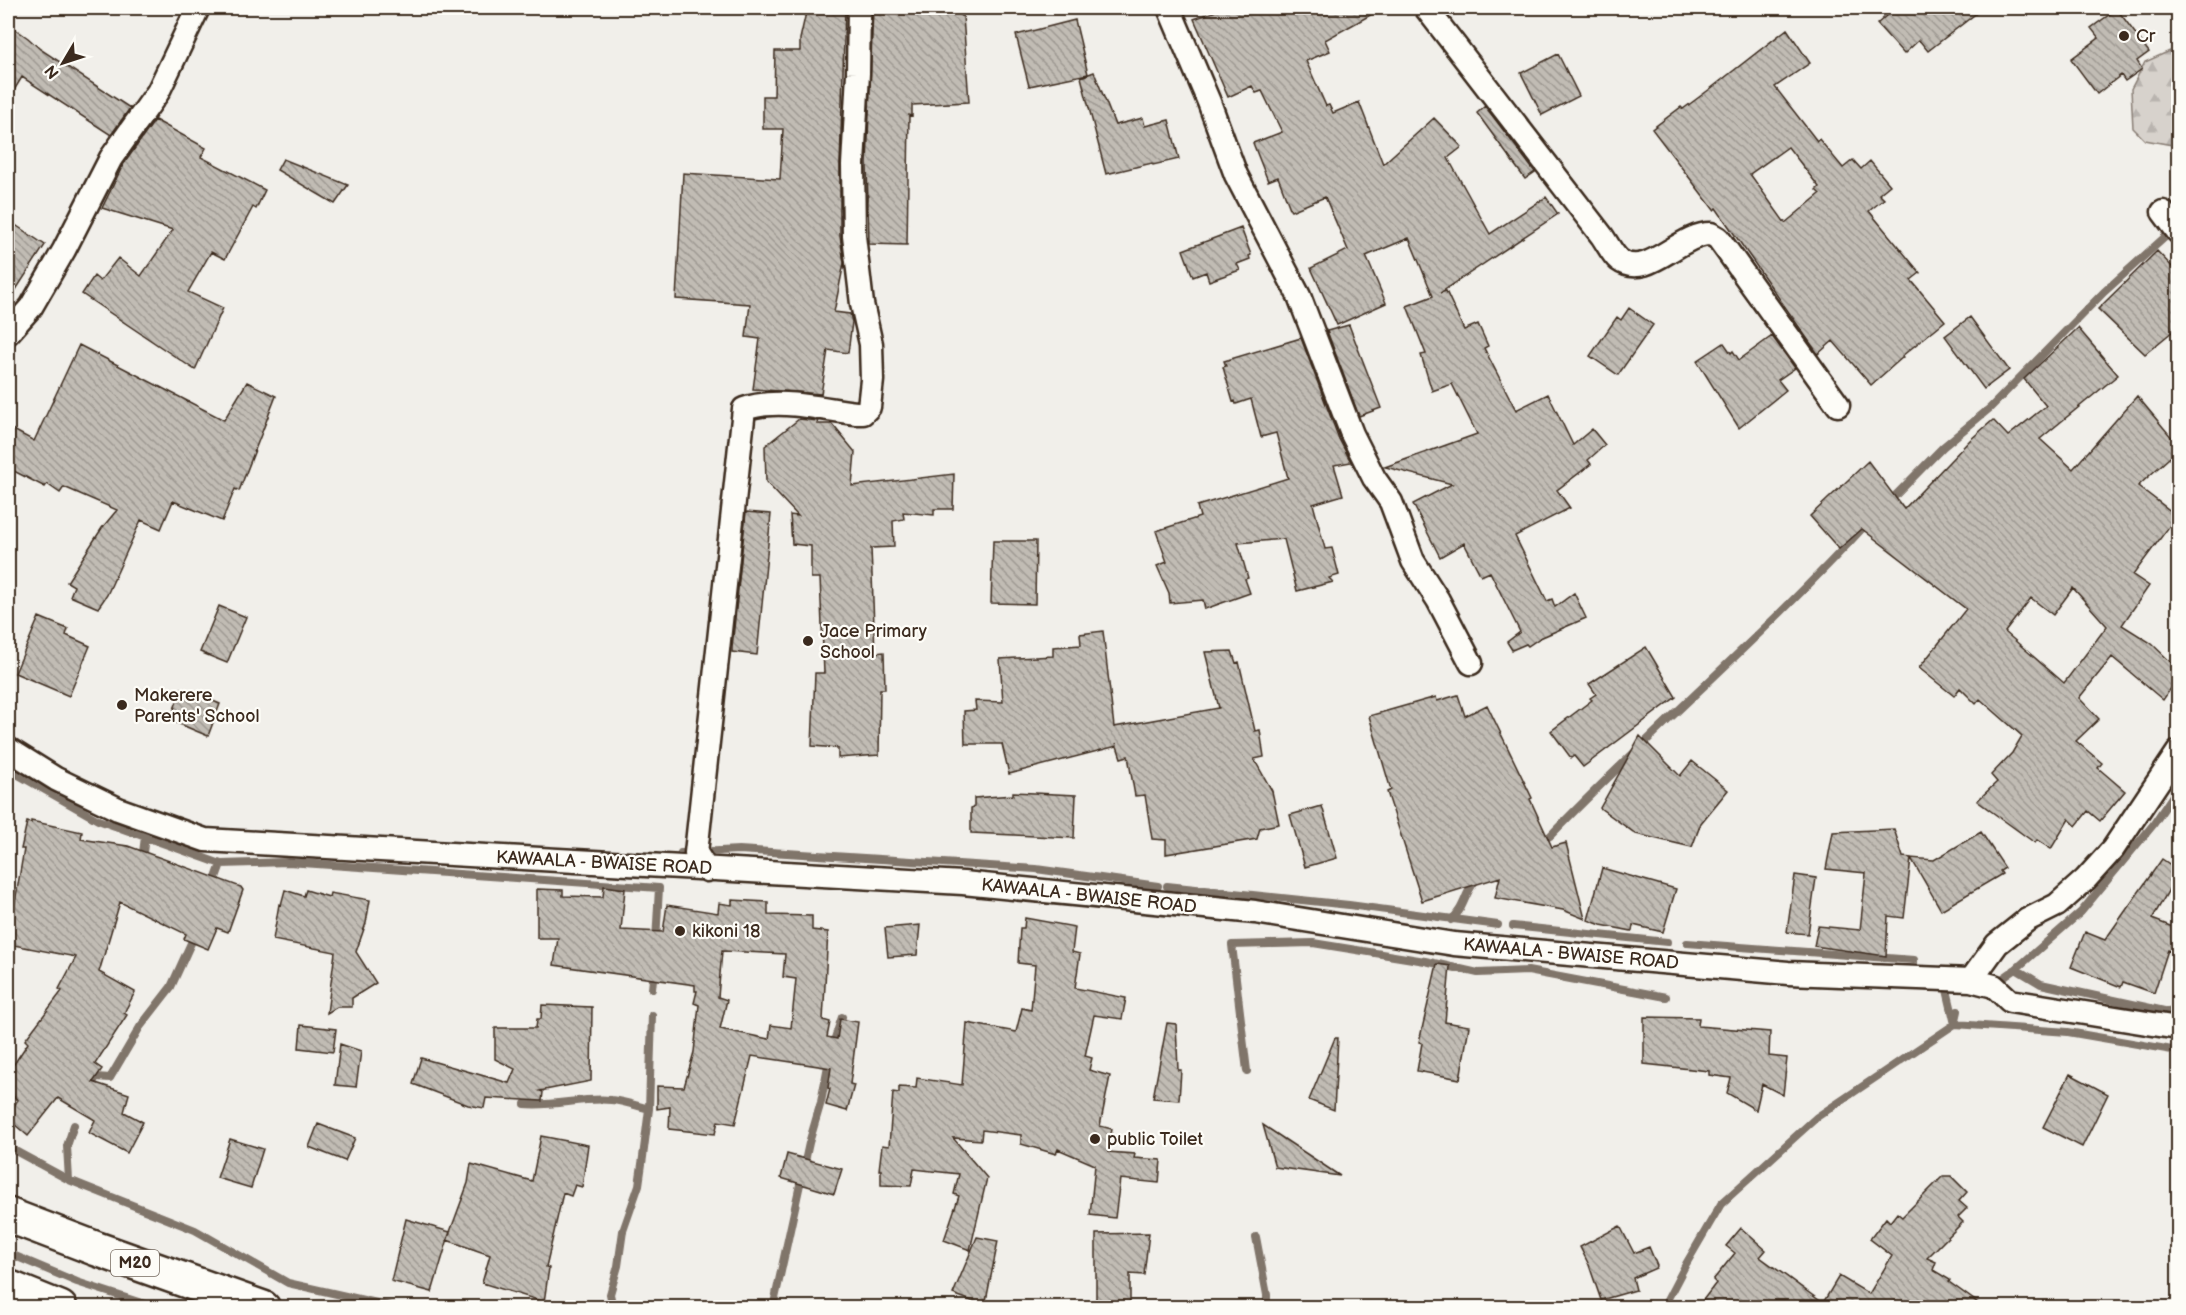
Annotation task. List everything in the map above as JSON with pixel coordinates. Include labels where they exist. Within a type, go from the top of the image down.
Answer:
[{"type":"highway","name":"M20","points":[[8,1215],[97,1250],[263,1308]]},
{"type":"highway","points":[[8,1287],[60,1308]]},
{"type":"street","points":[[8,333],[30,307],[111,158],[158,92],[198,8]]},
{"type":"street","points":[[707,870],[696,853],[744,409],[755,405],[783,405],[856,414],[862,413],[869,407],[872,380],[871,344],[862,304],[854,236],[853,165],[859,8]]},
{"type":"street","points":[[1169,8],[1236,175],[1299,296],[1352,434],[1374,478],[1391,502],[1413,561],[1438,600],[1471,663]]},
{"type":"street","points":[[1426,8],[1595,226],[1617,259],[1631,266],[1644,265],[1695,236],[1710,234],[1718,238],[1838,405]]},
{"type":"street","points":[[2163,212],[2178,232]]},
{"type":"street","name":"KAWAALA - BWAISE ROAD","points":[[8,750],[56,779],[118,809],[205,840],[975,884],[1255,912],[1454,944],[1788,973],[1971,980],[2002,994],[2178,1028]]},
{"type":"street","points":[[1971,980],[1997,944],[2027,920],[2057,905],[2085,880],[2113,849],[2178,752]]},
{"type":"green space","points":[[2170,51],[2178,59],[2178,146],[2145,140],[2133,128],[2131,89],[2145,62]]},
{"type":"building","points":[[807,8],[845,9],[840,165],[840,236],[844,263],[834,312],[850,314],[852,322],[848,353],[828,350],[821,394],[753,389],[760,339],[746,337],[750,304],[676,299],[683,173],[780,179],[783,129],[763,129],[763,96],[774,96],[775,51],[800,51],[800,39]]},
{"type":"building","points":[[873,8],[960,8],[961,16],[963,16],[969,102],[912,105],[912,116],[909,115],[907,245],[869,244],[867,165]]},
{"type":"building","points":[[1224,8],[1383,8],[1325,40],[1330,51],[1306,61],[1326,106],[1329,105],[1333,113],[1359,102],[1383,164],[1434,118],[1462,147],[1448,158],[1490,234],[1546,197],[1558,214],[1440,293],[1446,291],[1464,330],[1478,324],[1488,346],[1484,348],[1516,410],[1548,394],[1573,445],[1592,429],[1605,445],[1588,460],[1591,464],[1557,490],[1570,508],[1515,536],[1547,601],[1552,599],[1555,607],[1574,593],[1586,618],[1540,638],[1528,646],[1526,644],[1512,650],[1507,642],[1520,632],[1490,572],[1481,576],[1464,543],[1440,557],[1413,504],[1452,484],[1385,467],[1477,434],[1452,384],[1432,391],[1421,355],[1426,354],[1407,306],[1433,296],[1409,238],[1366,256],[1386,303],[1337,325],[1311,268],[1348,250],[1325,197],[1291,211],[1278,177],[1268,181],[1253,143],[1282,132],[1262,91],[1256,93],[1252,86],[1228,97],[1194,19]]},
{"type":"building","points":[[1895,8],[1983,8],[1928,51],[1919,40],[1904,54],[1877,24]]},
{"type":"building","points":[[2117,9],[2149,52],[2137,61],[2142,69],[2125,81],[2121,75],[2097,94],[2071,59],[2099,38],[2091,28]]},
{"type":"building","points":[[1075,20],[1088,74],[1029,86],[1016,35]]},
{"type":"building","points":[[8,24],[40,49],[130,108],[111,135],[22,77],[8,100]]},
{"type":"building","points":[[1787,29],[1810,63],[1775,87],[1817,141],[1819,139],[1843,168],[1853,160],[1861,169],[1870,161],[1890,185],[1879,194],[1884,199],[1869,211],[1920,273],[1911,280],[1945,321],[1871,385],[1833,341],[1818,354],[1716,208],[1714,210],[1652,129],[1710,89]],"holes":[[[1788,147],[1819,187],[1816,190],[1820,194],[1785,223],[1750,174]]]},
{"type":"building","points":[[1558,54],[1579,96],[1542,115],[1521,73]]},
{"type":"building","points":[[1094,72],[1115,125],[1143,118],[1145,126],[1169,120],[1179,159],[1106,174],[1081,77]]},
{"type":"building","points":[[1485,106],[1535,172],[1525,179],[1477,113]]},
{"type":"building","points":[[155,120],[206,148],[201,157],[265,190],[256,209],[253,207],[225,259],[211,252],[188,292],[223,308],[195,370],[82,294],[94,276],[100,281],[118,258],[141,276],[173,230],[102,208],[123,165]]},
{"type":"building","points":[[283,159],[348,185],[335,204],[277,170]]},
{"type":"building","points":[[8,220],[45,245],[8,302]]},
{"type":"building","points":[[1241,228],[1251,255],[1250,259],[1237,264],[1240,270],[1209,281],[1206,272],[1193,277],[1183,250]]},
{"type":"building","points":[[2157,251],[2178,273],[2178,327],[2145,354],[2098,309]]},
{"type":"building","points":[[1629,308],[1653,325],[1618,375],[1590,356],[1617,317],[1621,320]]},
{"type":"building","points":[[1970,317],[2009,370],[1984,389],[1945,336]]},
{"type":"building","points":[[1349,325],[1381,408],[1359,416],[1327,331]]},
{"type":"building","points":[[2078,328],[2118,375],[2040,439],[2073,469],[2137,396],[2178,445],[2178,450],[2138,486],[2177,516],[2133,575],[2149,586],[2122,625],[2151,643],[2178,669],[2178,678],[2163,700],[2112,657],[2079,698],[2099,719],[2076,741],[2102,763],[2098,768],[2125,791],[2100,821],[2088,811],[2076,826],[2069,819],[2051,849],[2037,840],[2035,843],[1977,801],[1997,782],[1991,775],[2012,753],[2022,736],[1980,699],[1976,704],[1960,688],[1954,696],[1919,668],[1966,609],[1862,529],[1839,549],[1810,516],[1868,461],[1904,509],[1970,440],[1993,420],[2008,436],[2046,406],[2024,379]],"holes":[[[2073,588],[2107,626],[2064,683],[2005,632],[2031,598],[2053,615]]]},
{"type":"building","points":[[1772,336],[1795,368],[1778,380],[1786,390],[1739,428],[1697,361],[1724,343],[1739,360]]},
{"type":"building","points":[[1301,338],[1339,439],[1351,462],[1334,465],[1343,495],[1313,504],[1325,549],[1332,548],[1339,575],[1329,578],[1333,582],[1297,591],[1284,539],[1238,543],[1250,593],[1205,609],[1203,600],[1170,603],[1169,593],[1157,566],[1167,562],[1156,531],[1200,517],[1197,506],[1288,478],[1276,433],[1261,437],[1251,399],[1236,404],[1235,401],[1233,402],[1223,367],[1226,366],[1224,361]]},
{"type":"building","points":[[79,345],[224,420],[247,382],[276,396],[239,491],[235,489],[222,521],[173,501],[161,529],[141,520],[107,595],[98,608],[70,596],[74,586],[67,582],[102,528],[117,510],[64,487],[60,493],[47,484],[45,487],[8,468],[8,427],[34,441]]},
{"type":"building","points":[[799,419],[818,421],[817,424],[832,424],[855,452],[852,486],[954,474],[953,509],[934,509],[934,515],[903,512],[904,519],[893,521],[894,547],[871,548],[875,653],[884,652],[885,689],[880,689],[879,755],[838,758],[838,748],[812,746],[815,673],[824,673],[820,578],[811,578],[811,546],[792,544],[790,515],[798,516],[766,482],[765,446]]},
{"type":"building","points":[[746,512],[771,514],[757,655],[732,652]]},
{"type":"building","points":[[993,541],[1036,541],[1035,604],[991,603]]},
{"type":"building","points":[[219,606],[246,617],[227,663],[200,652]]},
{"type":"building","points":[[39,617],[68,629],[66,635],[90,646],[69,696],[15,673]]},
{"type":"building","points":[[1103,631],[1114,727],[1219,708],[1205,652],[1232,651],[1236,663],[1239,662],[1255,731],[1260,730],[1264,757],[1254,759],[1272,791],[1279,824],[1260,828],[1257,839],[1166,854],[1166,840],[1152,839],[1145,795],[1135,796],[1128,756],[1121,758],[1117,746],[1009,774],[1002,744],[965,744],[964,711],[976,710],[975,701],[1003,702],[1000,659],[1053,656],[1053,647],[1081,645],[1080,634]]},
{"type":"building","points":[[1646,647],[1676,697],[1583,767],[1574,756],[1571,758],[1551,731],[1592,700],[1590,698],[1596,694],[1589,684]]},
{"type":"building","points":[[182,688],[220,704],[208,736],[170,720]]},
{"type":"building","points":[[1458,695],[1465,716],[1487,705],[1532,798],[1530,799],[1552,847],[1566,843],[1585,919],[1563,910],[1495,898],[1500,877],[1422,901],[1387,792],[1391,790],[1369,716],[1436,697],[1437,701]]},
{"type":"building","points":[[1640,736],[1680,776],[1692,761],[1728,790],[1701,823],[1692,847],[1636,834],[1600,808]]},
{"type":"building","points":[[1013,792],[1076,795],[1074,838],[971,833],[971,808],[974,807],[974,798],[1013,795]]},
{"type":"building","points":[[1322,806],[1337,858],[1305,867],[1290,815]]},
{"type":"building","points":[[31,821],[82,832],[81,839],[128,846],[241,887],[243,890],[228,932],[217,928],[208,949],[184,939],[186,934],[120,902],[99,972],[135,992],[124,1013],[127,1015],[95,1064],[102,1069],[93,1082],[129,1094],[124,1112],[143,1122],[127,1153],[89,1133],[95,1120],[58,1098],[28,1136],[8,1119],[8,1114],[18,1100],[8,1092],[8,1073],[28,1043],[25,1040],[62,991],[59,989],[76,957],[8,944],[24,849],[21,849],[27,822],[31,823]]},
{"type":"building","points":[[1894,829],[1903,857],[1911,858],[1904,918],[1888,916],[1886,956],[1814,946],[1818,926],[1860,930],[1866,873],[1826,869],[1833,832]]},
{"type":"building","points":[[1981,832],[2005,868],[2000,871],[2002,874],[1941,910],[1911,858],[1934,860]]},
{"type":"building","points":[[2162,859],[2178,870],[2178,874],[2152,919],[2178,929],[2178,954],[2168,950],[2154,993],[2123,982],[2121,987],[2071,967],[2085,932],[2105,940]]},
{"type":"building","points":[[1602,868],[1676,889],[1663,932],[1633,925],[1632,931],[1588,920]]},
{"type":"building","points":[[1795,875],[1816,878],[1808,934],[1787,932]]},
{"type":"building","points":[[604,886],[625,889],[621,930],[663,932],[667,905],[718,913],[719,903],[732,905],[732,900],[768,902],[768,915],[812,916],[812,930],[828,932],[823,1020],[830,1022],[827,1037],[837,1039],[840,1019],[858,1022],[850,1084],[854,1085],[847,1111],[826,1105],[830,1089],[828,1088],[831,1068],[752,1056],[735,1124],[718,1121],[715,1134],[669,1129],[670,1107],[657,1109],[657,1086],[684,1087],[694,1052],[699,1005],[694,1003],[697,991],[695,991],[695,985],[554,965],[558,938],[537,938],[537,889],[563,890],[563,896],[603,897]],"holes":[[[722,951],[785,954],[783,977],[796,979],[791,1028],[771,1025],[769,1039],[720,1029],[727,1000],[718,997]]]},
{"type":"building","points":[[285,890],[304,896],[306,890],[329,897],[330,893],[370,900],[366,923],[356,952],[376,983],[352,998],[352,1007],[337,1007],[327,1013],[335,952],[273,940],[279,904],[281,905]]},
{"type":"building","points":[[1025,918],[1075,927],[1072,952],[1080,954],[1075,988],[1126,998],[1122,1019],[1094,1015],[1085,1056],[1092,1058],[1089,1070],[1110,1076],[1100,1126],[1112,1129],[1108,1152],[1135,1154],[1134,1158],[1161,1160],[1159,1183],[1120,1179],[1115,1218],[1090,1215],[1095,1165],[1058,1149],[1056,1154],[1021,1144],[1021,1135],[982,1130],[981,1140],[953,1138],[987,1178],[970,1250],[944,1240],[959,1196],[954,1194],[959,1174],[914,1169],[911,1186],[881,1185],[881,1170],[879,1170],[882,1145],[889,1146],[893,1092],[899,1093],[899,1087],[916,1088],[917,1078],[962,1085],[967,1023],[1016,1032],[1022,1008],[1031,1010],[1035,965],[1018,963],[1020,928],[1024,928]]},
{"type":"building","points":[[920,925],[917,955],[888,957],[885,928]]},
{"type":"building","points":[[1437,964],[1450,966],[1445,1022],[1469,1026],[1460,1079],[1417,1071],[1422,1043],[1419,1042]]},
{"type":"building","points":[[542,1005],[592,1007],[591,1081],[540,1091],[543,1092],[542,1101],[486,1098],[484,1108],[468,1105],[413,1084],[421,1058],[509,1083],[515,1069],[495,1059],[495,1028],[536,1028],[537,1019],[541,1019]]},
{"type":"building","points":[[1644,1017],[1699,1018],[1698,1026],[1770,1032],[1769,1056],[1787,1058],[1783,1095],[1762,1084],[1756,1110],[1727,1093],[1731,1078],[1709,1075],[1709,1071],[1644,1064]]},
{"type":"building","points":[[1167,1023],[1176,1024],[1178,1070],[1181,1070],[1179,1100],[1153,1098]]},
{"type":"building","points":[[301,1025],[336,1029],[333,1052],[299,1048]]},
{"type":"building","points":[[1335,1038],[1338,1038],[1334,1110],[1309,1100]]},
{"type":"building","points":[[340,1044],[361,1051],[356,1087],[335,1085]]},
{"type":"building","points":[[2070,1074],[2108,1094],[2082,1147],[2043,1127]]},
{"type":"building","points":[[318,1124],[355,1138],[345,1161],[309,1147]]},
{"type":"building","points":[[1263,1125],[1340,1176],[1275,1167]]},
{"type":"building","points":[[541,1136],[588,1145],[582,1187],[575,1185],[571,1196],[563,1193],[546,1267],[549,1268],[544,1302],[482,1283],[490,1255],[447,1240],[468,1183],[471,1164],[532,1181]]},
{"type":"building","points":[[230,1139],[263,1149],[251,1188],[217,1178]]},
{"type":"building","points":[[787,1154],[842,1169],[834,1194],[781,1178]]},
{"type":"building","points":[[1943,1176],[1951,1176],[1967,1192],[1959,1201],[1967,1208],[1958,1217],[1963,1222],[1927,1258],[1936,1262],[1933,1270],[1950,1280],[1949,1282],[1985,1308],[1697,1308],[1716,1283],[1713,1280],[1735,1253],[1726,1246],[1741,1228],[1766,1250],[1760,1257],[1823,1303],[1839,1276],[1869,1294],[1892,1256],[1870,1239],[1886,1218],[1890,1222],[1897,1213],[1902,1217]]},
{"type":"building","points":[[406,1219],[450,1232],[432,1292],[391,1281]]},
{"type":"building","points":[[1620,1226],[1634,1253],[1649,1247],[1657,1266],[1633,1278],[1636,1290],[1601,1300],[1580,1247]]},
{"type":"building","points":[[1149,1233],[1144,1275],[1130,1274],[1130,1308],[1096,1308],[1096,1234]]},
{"type":"building","points":[[977,1237],[998,1241],[985,1306],[953,1294]]},
{"type":"waterway","points":[[1887,504],[1943,447],[1990,408],[2104,292],[2174,229]]},
{"type":"waterway","points":[[1539,842],[1550,836],[1751,641],[1869,521]]},
{"type":"waterway","points":[[8,769],[98,820],[221,864],[288,862],[659,888],[656,941]]},
{"type":"waterway","points":[[1999,981],[2081,912],[2153,825],[2178,788]]},
{"type":"waterway","points":[[142,860],[145,837]]},
{"type":"waterway","points":[[681,853],[739,850],[1036,869],[1158,886]]},
{"type":"waterway","points":[[213,886],[221,864]]},
{"type":"waterway","points":[[1451,920],[1460,910],[1471,887],[1479,877]]},
{"type":"waterway","points":[[1167,886],[1349,905],[1498,925]]},
{"type":"waterway","points":[[1513,926],[1667,942]]},
{"type":"waterway","points":[[91,1086],[96,1077],[110,1078],[140,1027],[171,987],[196,932]]},
{"type":"waterway","points":[[1247,1071],[1232,945],[1313,943],[1425,961],[1478,973],[1528,971],[1666,997]]},
{"type":"waterway","points":[[1687,943],[1914,960]]},
{"type":"waterway","points":[[652,989],[654,969]]},
{"type":"waterway","points":[[2014,970],[2016,969],[2041,984],[2178,1014]]},
{"type":"waterway","points":[[1947,990],[1955,1024],[2068,1032],[2178,1051]]},
{"type":"waterway","points":[[1663,1308],[1721,1204],[1817,1117],[1955,1024],[1958,1011]]},
{"type":"waterway","points":[[613,1308],[610,1294],[618,1266],[623,1231],[639,1185],[643,1157],[649,1109],[652,1015]]},
{"type":"waterway","points":[[773,1308],[831,1050],[842,1017]]},
{"type":"waterway","points":[[525,1104],[600,1099],[621,1101],[649,1109]]},
{"type":"waterway","points":[[69,1180],[67,1146],[74,1125]]},
{"type":"waterway","points":[[8,1147],[69,1180],[195,1230],[288,1283],[399,1308]]},
{"type":"waterway","points":[[1256,1237],[1267,1295],[1267,1308]]},
{"type":"waterway","points":[[8,1253],[77,1282],[157,1308]]},
{"type":"place","name":"Cr","points":[[2124,36]]},
{"type":"place","name":"Jace Primary School","points":[[808,641]]},
{"type":"place","name":"Makerere Parents' School","points":[[122,705]]},
{"type":"place","name":"kikoni 18","points":[[680,931]]},
{"type":"place","name":"public Toilet","points":[[1095,1139]]}]
